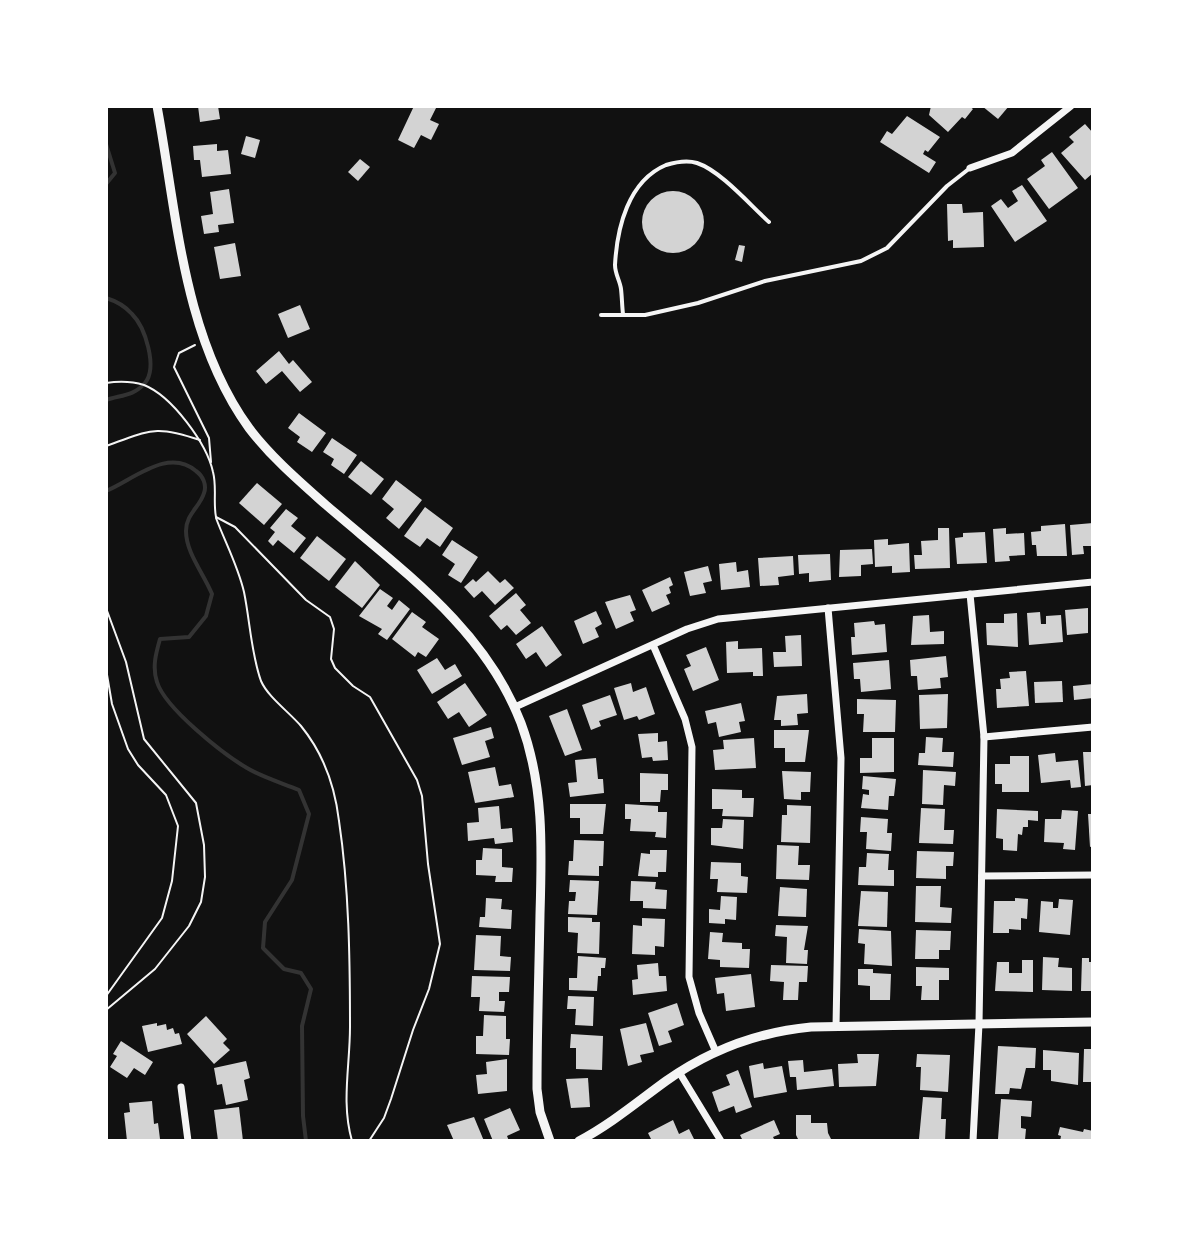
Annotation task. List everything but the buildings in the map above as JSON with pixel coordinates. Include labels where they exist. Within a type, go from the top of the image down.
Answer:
[{"type":"street","points":[[157,106],[193,306],[204,342],[227,394],[263,445],[289,472],[454,617],[488,660],[515,707],[532,758],[541,814],[537,1089],[540,1112],[550,1141]]},
{"type":"street","points":[[970,168],[1012,153],[1071,106]]},
{"type":"street","points":[[515,707],[718,619],[1093,582]]},
{"type":"street","points":[[970,594],[984,737],[979,1024],[973,1141]]},
{"type":"street","points":[[828,608],[841,758],[836,1027]]},
{"type":"street","points":[[653,645],[685,719],[692,747],[689,977],[696,1004],[716,1052]]},
{"type":"street","points":[[984,737],[1093,727]]},
{"type":"street","points":[[982,876],[1093,875]]},
{"type":"street","points":[[579,1141],[614,1121],[679,1072],[716,1052],[769,1034],[791,1029],[836,1027],[1093,1022]]},
{"type":"street","points":[[679,1072],[721,1141]]},
{"type":"street","points":[[181,1087],[188,1141]]},
{"type":"lane","points":[[623,314],[621,288],[615,269],[619,236],[635,191],[659,168],[687,161],[699,164],[769,222]]},
{"type":"lane","points":[[601,315],[645,315],[698,303],[765,281],[861,261],[887,248],[947,186],[970,168]]},
{"type":"path","points":[[204,342],[179,353],[174,367],[209,438],[212,449],[210,463]]},
{"type":"path","points":[[106,383],[133,383],[154,391],[184,419],[200,440],[215,485],[216,517],[243,591],[263,685],[317,749],[333,791],[340,831],[348,942],[350,1027],[345,1089],[347,1124],[352,1141]]},
{"type":"path","points":[[106,446],[146,430],[176,432],[200,440]]},
{"type":"path","points":[[216,517],[235,527],[306,600],[330,617],[334,629],[331,659],[335,668],[370,697],[417,780],[422,796],[440,944],[429,989],[391,1099],[384,1118],[369,1141]]},
{"type":"path","points":[[106,608],[130,676],[144,739],[196,803],[204,845],[205,877],[201,902],[189,926],[155,969],[106,1010]]},
{"type":"path","points":[[106,669],[112,704],[128,749],[138,765],[166,795],[178,826],[172,881],[162,918],[106,996]]},
{"type":"waterway","points":[[106,144],[115,173],[106,184]]},
{"type":"waterway","points":[[106,298],[123,306],[137,320],[150,358],[149,376],[141,387],[132,393],[106,400]]},
{"type":"waterway","points":[[106,491],[151,468],[174,462],[196,471],[202,478],[204,493],[188,520],[186,531],[192,555],[212,594],[206,616],[189,637],[160,639],[155,665],[157,682],[162,693],[183,717],[224,752],[253,771],[299,790],[309,814],[292,880],[265,922],[263,948],[284,969],[301,973],[311,989],[302,1026],[306,1141]]}]
